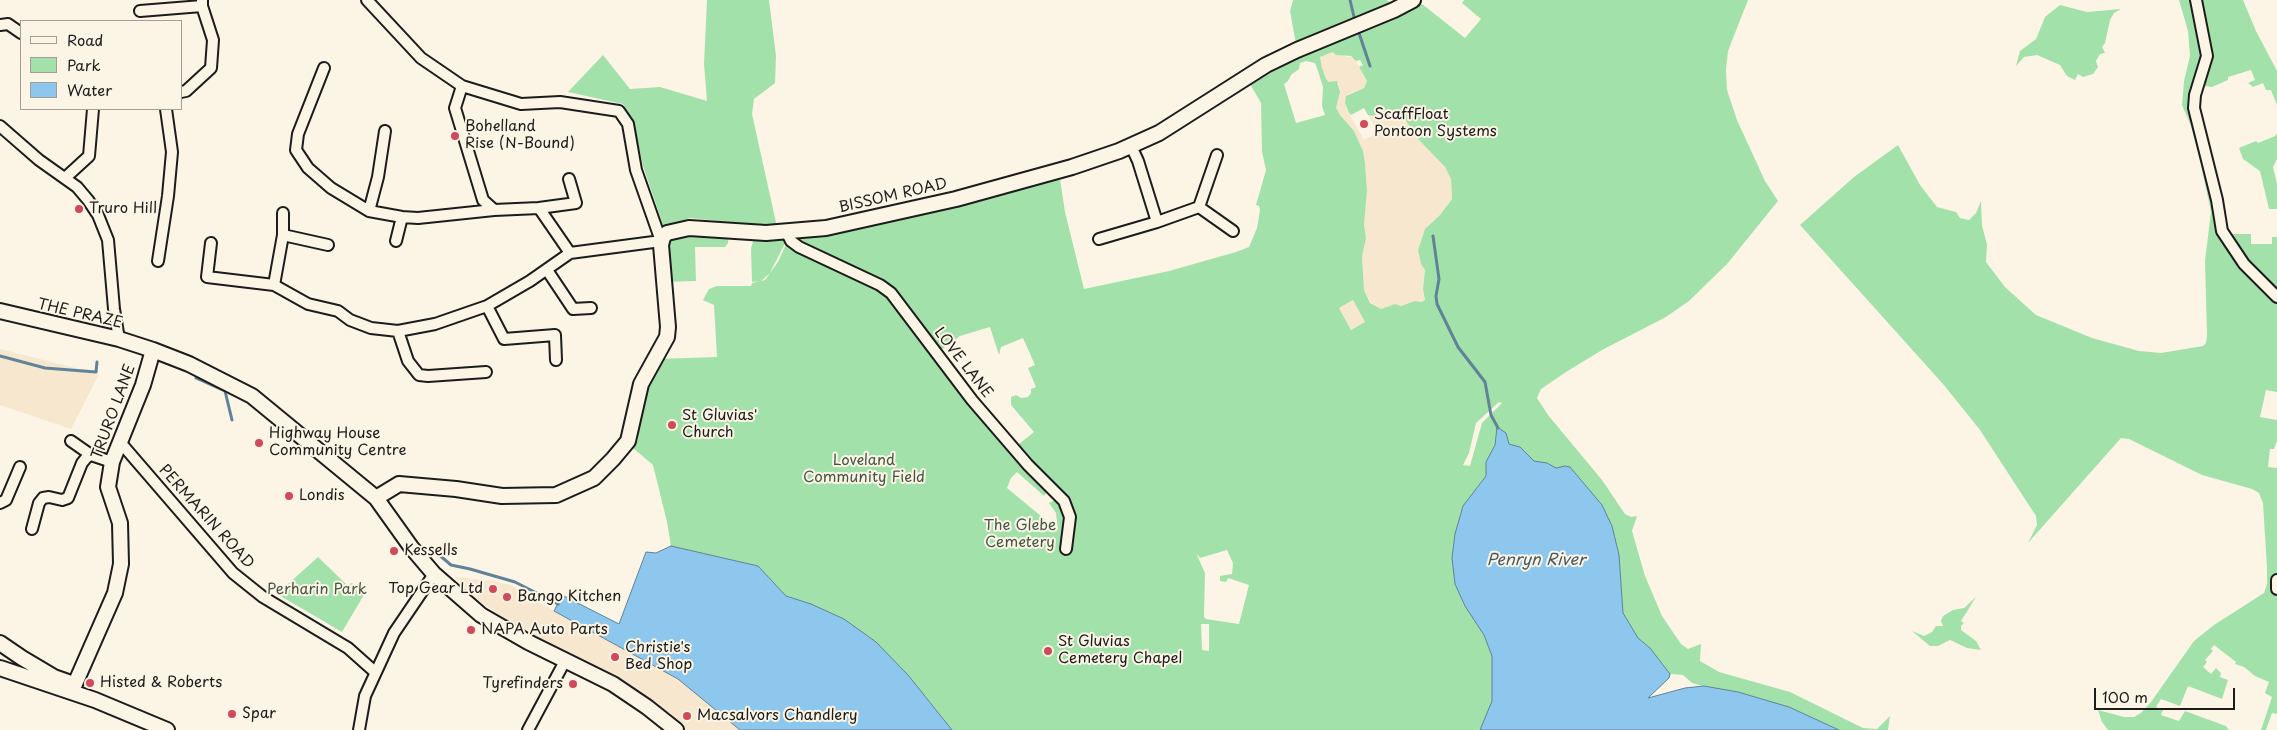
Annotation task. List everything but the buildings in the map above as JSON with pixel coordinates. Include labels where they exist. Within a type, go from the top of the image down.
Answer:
[{"type":"street","points":[[367,0],[421,58],[462,86],[521,104],[560,102],[619,111],[628,124],[636,170],[661,241],[668,327],[667,337],[641,384],[628,441],[594,478],[556,495],[502,496],[456,488],[399,484],[376,498]]},
{"type":"street","name":"BISSOM ROAD","points":[[661,241],[667,233],[684,228],[787,232],[840,225],[956,199],[1060,171],[1131,146],[1182,121],[1234,84],[1266,65],[1413,0]]},
{"type":"street","points":[[2196,0],[2207,56],[2195,95],[2194,108],[2217,200],[2222,232],[2244,264],[2277,297]]},
{"type":"street","points":[[140,11],[202,3],[213,40],[211,68],[186,91],[182,92]]},
{"type":"street","points":[[0,25],[8,24],[20,32]]},
{"type":"street","points":[[324,68],[298,134],[296,150],[308,168],[331,188],[369,211],[418,218],[576,203],[569,179]]},
{"type":"street","points":[[462,86],[455,108],[483,200],[494,210]]},
{"type":"street","points":[[65,178],[89,156],[93,110]]},
{"type":"street","points":[[158,261],[168,196],[172,152],[166,110]]},
{"type":"street","points":[[0,127],[38,160],[65,178],[88,200],[98,215],[108,240],[114,309],[119,339]]},
{"type":"street","points":[[369,211],[378,177],[385,131]]},
{"type":"street","points":[[1131,146],[1157,222]]},
{"type":"street","points":[[1099,239],[1157,222],[1198,207],[1217,155]]},
{"type":"street","points":[[1198,207],[1233,231]]},
{"type":"street","points":[[539,208],[570,253]]},
{"type":"street","points":[[274,285],[282,235],[282,213]]},
{"type":"street","points":[[396,241],[402,217]]},
{"type":"street","name":"LOVE LANE","points":[[787,232],[791,241],[798,247],[880,285],[891,293],[972,400],[1028,465],[1064,501],[1070,517],[1066,549]]},
{"type":"street","points":[[282,235],[328,245]]},
{"type":"street","points":[[211,243],[206,277],[274,285],[308,304],[338,311],[350,320],[371,328],[398,331],[435,324],[487,306],[547,270],[570,253],[661,241]]},
{"type":"street","points":[[547,270],[573,310],[591,308]]},
{"type":"street","points":[[487,306],[504,339],[555,335],[556,360]]},
{"type":"street","name":"THE PRAZE","points":[[0,312],[119,339],[153,350],[189,364],[252,396],[376,498],[411,548],[434,574],[481,616],[565,661],[613,684],[671,728]]},
{"type":"street","points":[[398,331],[408,361],[419,375],[486,372]]},
{"type":"street","name":"TRURO LANE","points":[[75,684],[116,593],[121,564],[120,523],[108,487],[112,462],[143,385],[153,350]]},
{"type":"street","points":[[71,441],[90,455],[112,462]]},
{"type":"street","name":"PERMARIN ROAD","points":[[120,442],[233,573],[263,597],[348,648],[375,672]]},
{"type":"street","points":[[32,529],[39,503],[43,498],[62,500],[68,498],[82,463],[90,455]]},
{"type":"street","points":[[0,503],[6,500],[20,467]]},
{"type":"street","points":[[359,730],[365,696],[375,672],[394,633],[434,574]]},
{"type":"street","points":[[2277,580],[2277,589]]},
{"type":"street","points":[[0,643],[54,677],[75,684],[93,694],[95,700]]},
{"type":"street","points":[[528,730],[565,661]]},
{"type":"street","points":[[0,668],[95,700],[167,730]]},
{"type":"shaded area","points":[[1333,52],[1354,58],[1367,81],[1364,88],[1348,94],[1345,101],[1347,110],[1364,140],[1378,133],[1368,115],[1381,112],[1401,113],[1418,139],[1445,167],[1451,179],[1452,199],[1440,215],[1425,229],[1418,250],[1421,264],[1425,270],[1423,289],[1425,301],[1401,306],[1395,304],[1381,309],[1371,303],[1364,290],[1362,257],[1366,238],[1364,225],[1367,191],[1365,163],[1363,151],[1354,131],[1336,108],[1340,92],[1339,83],[1329,82],[1322,68],[1320,57]]},
{"type":"shaded area","points":[[1353,300],[1365,322],[1351,330],[1339,308]]},
{"type":"shaded area","points":[[0,349],[99,374],[71,429],[0,405]]},
{"type":"shaded area","points":[[455,577],[493,581],[510,585],[678,679],[740,730],[684,730],[480,602]]},
{"type":"green space","points":[[707,0],[769,0],[776,56],[775,83],[754,99],[752,114],[777,227],[690,218],[664,228],[643,166],[633,120],[623,104],[568,92],[603,55],[630,89],[660,87],[707,101],[704,64]]},
{"type":"green space","points":[[1293,0],[1386,0],[1395,4],[1296,44],[1290,11]]},
{"type":"green space","points":[[1414,0],[1417,0],[1465,38],[1481,19],[1462,3],[1464,0],[1748,0],[1728,51],[1726,70],[1727,90],[1737,120],[1765,181],[1778,201],[1727,264],[1689,301],[1666,317],[1602,350],[1566,372],[1541,389],[1537,398],[1548,415],[1602,480],[1625,514],[1631,517],[1637,516],[1632,531],[1645,576],[1662,616],[1681,644],[1688,649],[1701,644],[1700,661],[1719,672],[1790,692],[1863,728],[1877,729],[1890,716],[1888,730],[1533,730],[1544,705],[1545,689],[1524,649],[1531,605],[1527,573],[1514,542],[1496,523],[1493,513],[1494,493],[1507,479],[1509,473],[1506,450],[1498,428],[1505,454],[1507,475],[1492,492],[1491,517],[1496,530],[1504,535],[1511,544],[1522,568],[1528,591],[1529,607],[1522,652],[1539,679],[1542,694],[1537,717],[1529,730],[775,730],[771,721],[686,650],[657,644],[619,625],[646,552],[656,553],[671,546],[653,465],[633,448],[638,440],[642,405],[637,405],[642,385],[657,359],[717,357],[714,305],[703,300],[709,289],[717,286],[751,286],[752,283],[765,280],[778,262],[789,238],[791,241],[798,247],[884,287],[799,246],[792,241],[788,233],[841,225],[932,206],[1059,172],[1065,212],[1084,289],[1169,271],[1249,247],[1257,228],[1260,210],[1259,206],[1256,205],[1266,170],[1262,152],[1261,103],[1246,77],[1290,53],[1384,15]],"holes":[[[1333,52],[1336,55],[1351,56],[1356,61],[1360,60],[1363,65],[1359,67],[1367,81],[1364,88],[1346,96],[1345,103],[1349,113],[1351,115],[1364,108],[1368,115],[1375,116],[1381,112],[1386,118],[1401,113],[1418,139],[1445,167],[1451,179],[1452,199],[1440,215],[1425,229],[1418,250],[1421,264],[1425,270],[1423,289],[1425,300],[1422,302],[1415,301],[1401,306],[1395,304],[1381,309],[1370,303],[1364,290],[1362,257],[1366,238],[1364,225],[1367,191],[1363,151],[1354,131],[1336,108],[1340,92],[1337,81],[1329,82],[1322,68],[1320,57]],[[1306,61],[1315,63],[1323,87],[1322,106],[1325,115],[1296,123],[1284,84],[1299,69],[1300,63]],[[884,287],[892,293],[937,353],[960,336],[990,327],[999,355],[1001,347],[1023,338],[1035,365],[1028,368],[1036,387],[1031,389],[1028,397],[1021,398],[1016,395],[1011,397],[1011,405],[1034,432],[1014,448],[1061,497],[1049,503],[1056,513],[1058,530],[1007,488],[1011,478],[1017,472],[1044,496],[1050,487],[1033,472],[972,401]],[[1353,300],[1365,322],[1351,330],[1339,308]],[[1499,402],[1502,403],[1482,423],[1470,466],[1463,465],[1469,453],[1476,423]],[[1061,498],[1067,505],[1070,521],[1066,506]],[[1227,550],[1233,563],[1232,574],[1220,576],[1220,581],[1226,582],[1228,578],[1249,585],[1239,624],[1206,619],[1204,617],[1205,573],[1196,553],[1200,558]],[[1201,624],[1209,624],[1209,651],[1202,650]],[[1671,674],[1683,675],[1692,683],[1702,686],[1685,688],[1652,699],[1648,698]]]},
{"type":"green space","points":[[2179,0],[2243,0],[2256,31],[2277,71],[2277,105],[2271,90],[2266,90],[2263,83],[2253,87],[2248,83],[2255,80],[2251,70],[2228,77],[2228,80],[2212,87],[2198,85],[2195,95],[2223,234],[2251,234],[2251,244],[2272,244],[2272,237],[2277,237],[2277,392],[2266,390],[2260,417],[2277,420],[2277,441],[2274,449],[2270,449],[2268,467],[2277,468],[2277,714],[2272,713],[2266,730],[2261,730],[2272,697],[2265,693],[2269,682],[2255,676],[2244,667],[2235,664],[2236,662],[2214,645],[2211,649],[2213,651],[2205,660],[2207,662],[2203,667],[2211,674],[2216,668],[2221,673],[2220,677],[2228,680],[2222,699],[2188,686],[2180,706],[2161,699],[2156,707],[2163,710],[2161,715],[2179,721],[2185,711],[2226,726],[2229,730],[2108,730],[2102,722],[2098,710],[2124,717],[2134,717],[2141,713],[2151,702],[2194,641],[2214,625],[2264,593],[2267,584],[2267,568],[2263,503],[2259,493],[2252,489],[2202,475],[2129,439],[2121,438],[2028,543],[2037,525],[2036,516],[1980,430],[1943,384],[1800,225],[1854,177],[1898,145],[1920,185],[1937,207],[1956,212],[1960,218],[1969,220],[1976,213],[1981,201],[1982,226],[1987,244],[1986,262],[2005,287],[2036,315],[2092,338],[2139,351],[2161,353],[2203,346],[2206,343],[2207,335],[2205,261],[2211,212],[2191,126],[2182,105],[2184,81],[2190,56],[2188,31]]},
{"type":"green space","points":[[2060,5],[2087,12],[2121,9],[2114,13],[2110,20],[2105,43],[2102,47],[2105,53],[2100,54],[2096,61],[2098,67],[2093,74],[2083,77],[2078,74],[2075,80],[2067,76],[2060,65],[2037,55],[2024,57],[2016,66],[2020,51],[2036,39],[2045,17]]},
{"type":"green space","points":[[2277,133],[2277,159],[2273,167],[2277,184],[2277,209],[2269,209],[2260,171],[2243,159],[2239,148],[2256,141],[2258,143],[2275,136]]},
{"type":"green space","points":[[729,231],[728,243],[725,247],[695,247],[696,281],[664,282],[666,235]]},
{"type":"green space","points":[[755,233],[788,237],[770,273],[761,281],[752,282],[751,249]]},
{"type":"green space","name":"Perharin Park","points":[[318,557],[347,585],[352,583],[365,593],[342,632],[277,594]]},
{"type":"green space","points":[[1976,597],[1961,621],[1964,623],[1961,626],[1961,630],[1976,641],[1981,650],[1967,648],[1950,640],[1938,646],[1930,646],[1912,631],[1924,636],[1932,632],[1936,626],[1943,626],[1941,621],[1943,616],[1953,610],[1964,608]]},
{"type":"water","name":"Penryn River","points":[[1497,427],[1506,433],[1509,444],[1520,447],[1534,461],[1547,463],[1556,468],[1570,467],[1602,505],[1612,526],[1619,555],[1623,613],[1638,638],[1650,648],[1670,674],[1669,678],[1648,698],[1685,688],[1704,686],[1738,692],[1789,707],[1839,730],[1480,730],[1492,701],[1492,656],[1484,635],[1465,606],[1455,584],[1452,558],[1455,534],[1463,506],[1486,476],[1486,462],[1495,445]]},
{"type":"water","points":[[671,546],[758,566],[786,596],[811,604],[844,619],[876,642],[908,675],[952,730],[740,730],[678,679],[554,611],[562,595],[619,624],[646,552],[656,553]]},
{"type":"waterway","points":[[1350,0],[1355,21]]},
{"type":"waterway","points":[[1358,30],[1370,66]]},
{"type":"waterway","points":[[1433,236],[1439,279],[1436,296],[1437,304],[1458,347],[1485,382],[1491,415],[1498,428]]},
{"type":"waterway","points":[[0,356],[45,368],[96,372],[97,362]]},
{"type":"waterway","points":[[196,378],[225,391],[232,420]]},
{"type":"waterway","points":[[431,548],[451,565],[515,582],[558,604]]},
{"type":"place","name":"ScaffFloat Pontoon Systems","points":[[1364,124]]},
{"type":"place","name":"Bohelland Rise (N-Bound)","points":[[455,136]]},
{"type":"place","name":"Truro Hill","points":[[79,209]]},
{"type":"place","name":"St Gluvias' Church","points":[[672,425]]},
{"type":"place","name":"Highway House Community Centre","points":[[259,443]]},
{"type":"place","name":"Londis","points":[[289,496]]},
{"type":"place","name":"Kessells","points":[[394,551]]},
{"type":"place","name":"Top Gear Ltd","points":[[493,589]]},
{"type":"place","name":"Bango Kitchen","points":[[507,597]]},
{"type":"place","name":"NAPA Auto Parts","points":[[471,630]]},
{"type":"place","name":"St Gluvias Cemetery Chapel","points":[[1048,651]]},
{"type":"place","name":"Christie's Bed Shop","points":[[615,657]]},
{"type":"place","name":"Histed & Roberts","points":[[90,683]]},
{"type":"place","name":"Tyrefinders","points":[[573,684]]},
{"type":"place","name":"Spar","points":[[232,714]]},
{"type":"place","name":"Macsalvors Chandlery","points":[[687,716]]},
{"type":"park label","name":"Loveland Community Field","points":[[864,470]]},
{"type":"park label","name":"The Glebe Cemetery","points":[[1020,534]]}]
